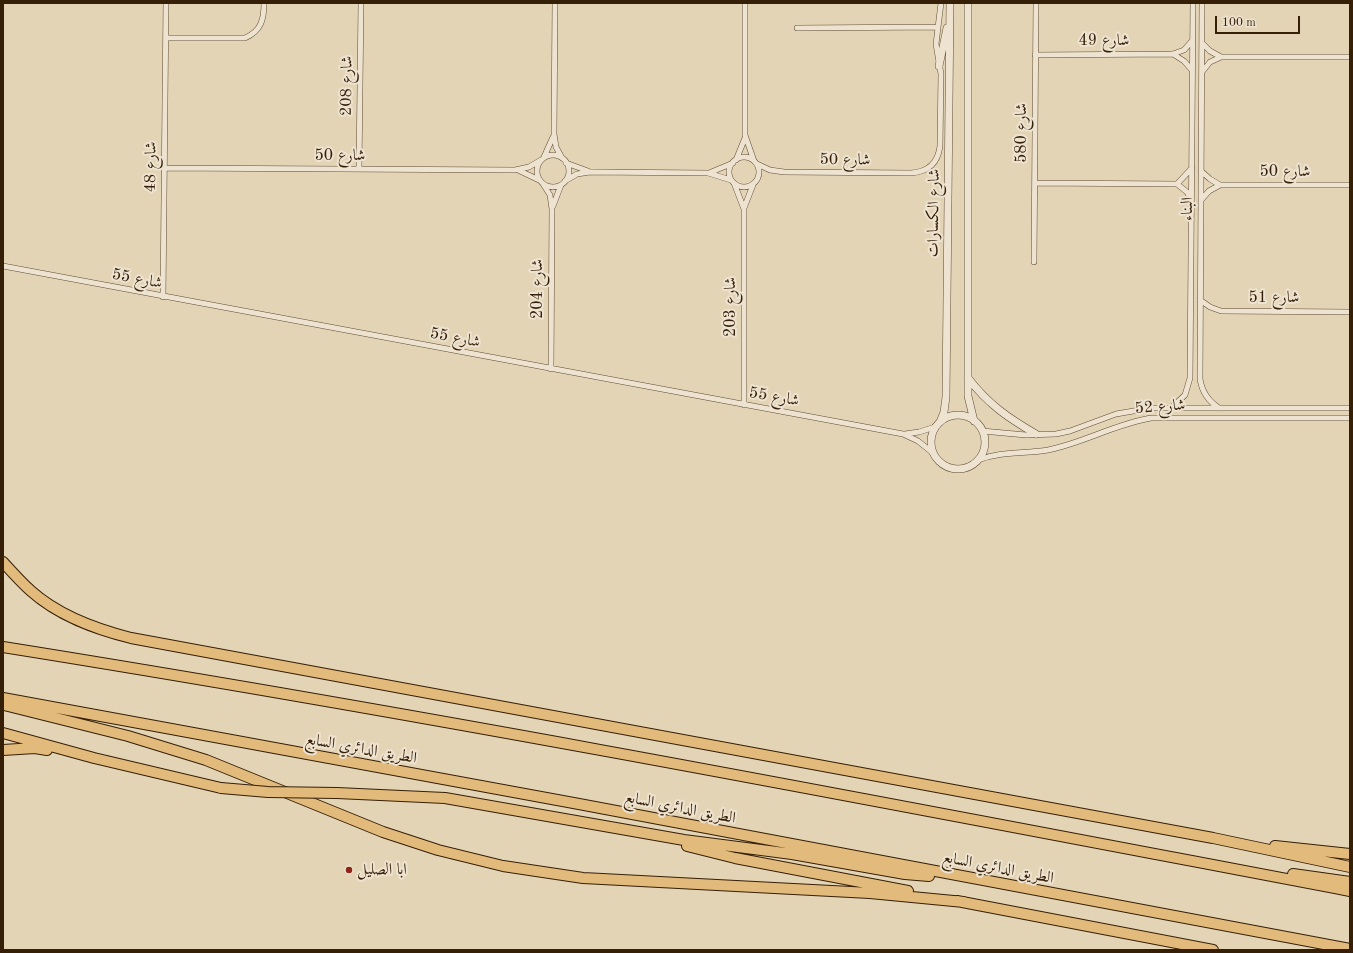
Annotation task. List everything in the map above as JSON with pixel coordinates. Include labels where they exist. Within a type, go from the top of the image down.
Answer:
[{"type":"highway","points":[[3,562],[31,592],[69,617],[98,629],[131,638],[1213,838],[1350,867]]},
{"type":"highway","points":[[3,647],[248,686],[1350,891]]},
{"type":"highway","name":"الطريق الدائري السابع","points":[[3,698],[579,804],[1350,949]]},
{"type":"highway","points":[[3,704],[128,736],[206,760],[383,832],[438,850],[504,866],[583,878],[870,893],[964,902]]},
{"type":"highway","points":[[3,733],[94,758],[221,788],[268,792],[336,793],[445,798],[627,830],[792,854],[905,874],[985,881]]},
{"type":"highway","points":[[3,750],[35,748],[94,758]]},
{"type":"highway","points":[[627,830],[735,858],[1212,950]]},
{"type":"highway","points":[[1213,838],[1350,854]]},
{"type":"highway","points":[[1162,855],[1350,882]]},
{"type":"street","name":"شارع 48","points":[[163,297],[166,3]]},
{"type":"street","points":[[166,38],[245,38],[253,34],[259,28],[263,20],[264,3]]},
{"type":"street","name":"شارع 208","points":[[359,169],[361,3]]},
{"type":"street","points":[[555,3],[554,134],[556,147],[569,172],[563,183]]},
{"type":"street","points":[[554,134],[537,170],[541,182],[552,187],[563,183],[577,174],[590,172],[708,173],[745,187],[753,185],[759,175],[745,135],[745,3]]},
{"type":"street","name":"شارع الكسارات","points":[[932,166],[936,160],[940,146],[939,66],[936,50],[941,3]]},
{"type":"street","name":"شارع الكسارات","points":[[933,452],[931,444],[932,435],[944,412],[946,397],[950,3]]},
{"type":"street","name":"شارع الكسارات","points":[[968,3],[968,396],[974,421],[982,431]]},
{"type":"street","name":"شارع 580","points":[[1034,262],[1036,3]]},
{"type":"street","name":"البناء","points":[[1172,407],[1185,395],[1190,378],[1193,3]]},
{"type":"street","name":"البناء","points":[[1202,3],[1200,300],[1201,386],[1208,399],[1220,408]]},
{"type":"street","points":[[939,66],[950,18]]},
{"type":"street","points":[[797,28],[938,27]]},
{"type":"street","points":[[1173,54],[1184,50],[1192,41]]},
{"type":"street","points":[[1202,43],[1210,51],[1221,56],[1350,57]]},
{"type":"street","points":[[1173,54],[1184,61],[1192,70]]},
{"type":"street","name":"شارع 49","points":[[1035,55],[1173,54]]},
{"type":"street","points":[[1202,72],[1210,62],[1221,56]]},
{"type":"street","points":[[733,182],[730,171],[745,135]]},
{"type":"street","points":[[543,159],[557,156],[564,161],[590,172]]},
{"type":"street","points":[[708,173],[745,158],[755,163]]},
{"type":"street","name":"شارع 50","points":[[164,168],[515,170],[529,167],[543,159]]},
{"type":"street","name":"شارع 50","points":[[755,163],[777,171],[911,174],[926,170],[932,166]]},
{"type":"street","points":[[1177,184],[1192,167]]},
{"type":"street","name":"شارع 50","points":[[515,170],[528,173],[541,182]]},
{"type":"street","points":[[1201,171],[1210,179],[1220,184]]},
{"type":"street","name":"شارع 204","points":[[541,182],[550,195],[552,208],[551,369]]},
{"type":"street","name":"شارع 203","points":[[733,182],[744,209]]},
{"type":"street","name":"شارع 204","points":[[552,208],[563,183]]},
{"type":"street","points":[[1035,183],[1177,184],[1187,192],[1192,200]]},
{"type":"street","points":[[1201,200],[1209,191],[1220,184]]},
{"type":"street","name":"شارع 50","points":[[1220,184],[1350,185]]},
{"type":"street","name":"شارع 203","points":[[744,405],[744,209],[753,185]]},
{"type":"street","name":"شارع 55","points":[[3,266],[903,434],[918,441],[933,452]]},
{"type":"street","name":"شارع 51","points":[[1200,300],[1210,307],[1221,311],[1350,312]]},
{"type":"street","points":[[968,378],[982,396],[1004,415],[1036,434]]},
{"type":"street","name":"شارع 52","points":[[982,431],[1026,435],[1070,431],[1116,414],[1133,410],[1172,407],[1350,408]]},
{"type":"street","points":[[938,424],[953,416],[961,416],[974,421]]},
{"type":"street","name":"شارع 52","points":[[978,460],[997,454],[1048,450],[1119,425],[1151,418],[1350,418]]},
{"type":"street","name":"شارع 55","points":[[903,434],[919,432],[938,424]]},
{"type":"street","points":[[933,452],[939,462],[953,469],[969,467],[978,460],[984,449],[982,431]]},
{"type":"place","name":"ابا الصليل","points":[[349,870]]}]
